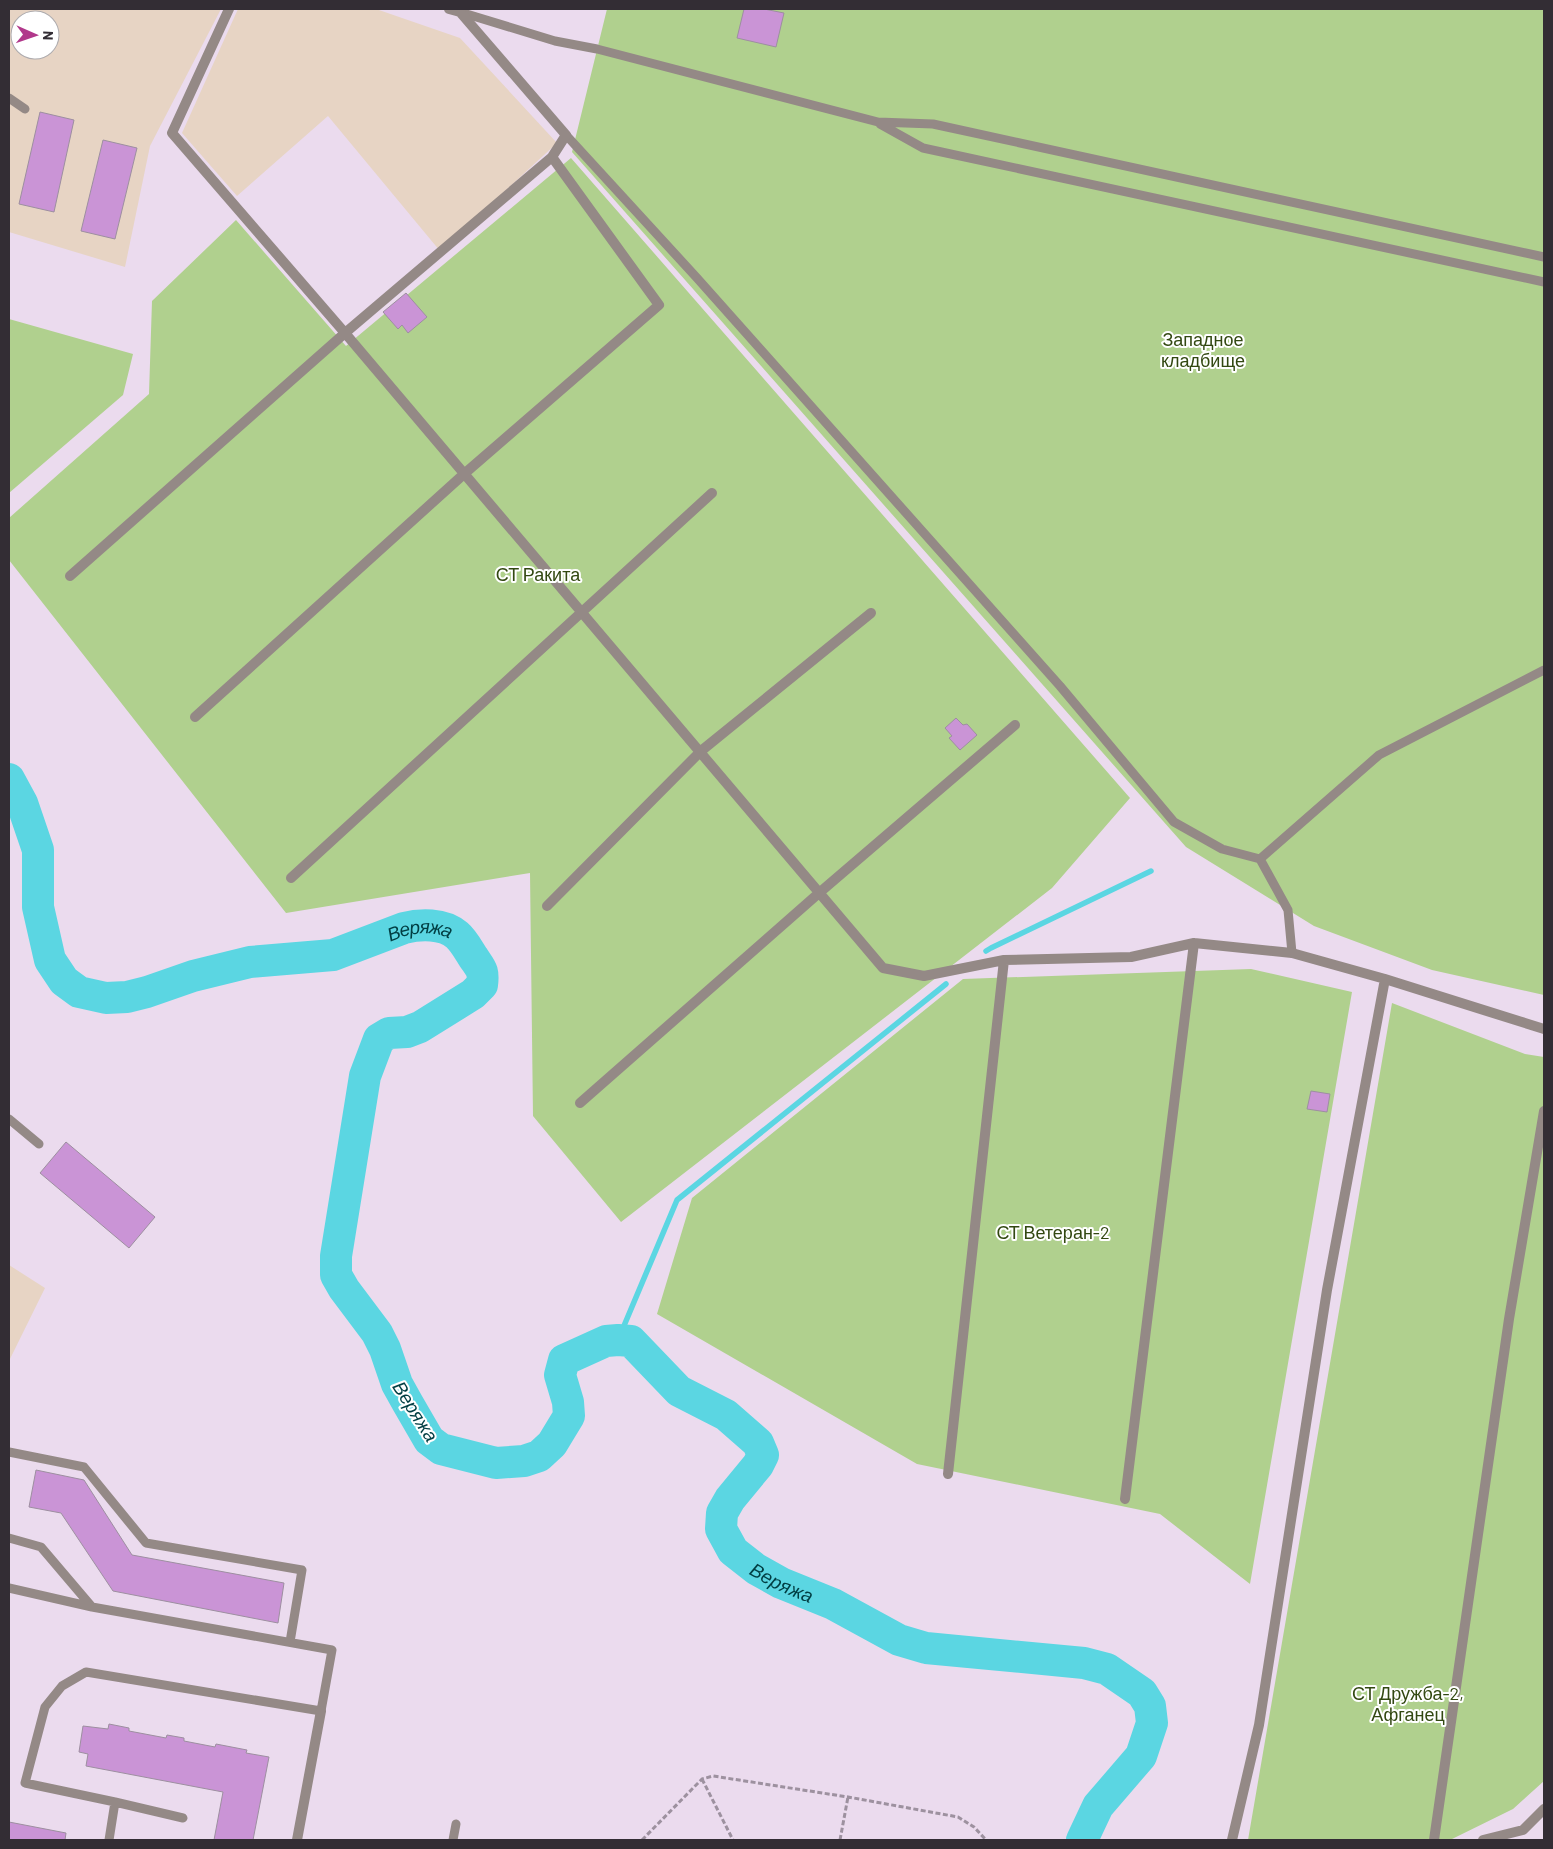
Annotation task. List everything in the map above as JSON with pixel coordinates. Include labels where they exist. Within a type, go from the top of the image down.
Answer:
[{"type":"street","points":[[230,9],[172,133],[345,333],[884,968],[924,976],[1004,960],[1131,957],[1194,944],[1292,953],[1544,1030]]},
{"type":"street","points":[[70,576],[345,333],[552,157],[566,135],[461,10],[449,9]]},
{"type":"street","points":[[195,717],[464,474],[659,305],[552,157]]},
{"type":"street","points":[[291,878],[712,493]]},
{"type":"street","points":[[548,906],[701,751],[871,613]]},
{"type":"street","points":[[580,1103],[819,892],[1015,725]]},
{"type":"street","points":[[1125,1499],[1194,944]]},
{"type":"street","points":[[948,1474],[1004,960]]},
{"type":"street","points":[[1232,1840],[1259,1725],[1327,1290],[1385,980]]},
{"type":"street","points":[[1434,1840],[1509,1319],[1544,1111]]},
{"type":"street","points":[[297,1840],[321,1711]]},
{"type":"street","points":[[1483,1840],[1523,1830],[1544,1809]]},
{"type":"lane","points":[[461,10],[555,41],[596,48],[878,122],[933,124],[1544,257]]},
{"type":"lane","points":[[9,98],[24,109]]},
{"type":"lane","points":[[878,122],[923,148],[1544,282]]},
{"type":"lane","points":[[566,135],[704,286],[1060,686],[1174,822],[1222,849],[1260,859],[1288,910],[1292,953]]},
{"type":"lane","points":[[1260,859],[1379,755],[1544,670]]},
{"type":"lane","points":[[9,1119],[40,1144]]},
{"type":"lane","points":[[9,1452],[84,1467],[146,1543],[302,1570],[290,1642]]},
{"type":"lane","points":[[9,1538],[41,1547],[92,1606]]},
{"type":"lane","points":[[9,1588],[92,1606],[332,1650],[321,1711],[86,1672],[62,1686],[45,1707],[25,1783],[183,1818]]},
{"type":"lane","points":[[109,1840],[115,1802]]},
{"type":"lane","points":[[453,1840],[456,1824]]},
{"type":"path","points":[[642,1840],[702,1779],[713,1776],[848,1797],[958,1817],[974,1827],[986,1840]]},
{"type":"path","points":[[702,1779],[733,1840]]},
{"type":"path","points":[[840,1840],[848,1797]]},
{"type":"shaded area","points":[[9,9],[221,9],[150,146],[125,267],[9,232]]},
{"type":"shaded area","points":[[238,9],[376,9],[460,38],[557,143],[440,251],[328,116],[237,196],[182,133]]},
{"type":"shaded area","points":[[9,1265],[45,1288],[9,1361]]},
{"type":"green space","name":"Западное кладбище","points":[[607,9],[1544,9],[1544,995],[1432,970],[1314,926],[1186,847],[572,152]]},
{"type":"green space","name":"СТ Ракита","points":[[571,158],[1130,798],[1052,888],[621,1222],[533,1116],[530,873],[286,913],[9,560],[9,518],[149,394],[152,301],[236,220],[346,346]]},
{"type":"green space","points":[[9,319],[133,354],[123,395],[9,493]]},
{"type":"green space","name":"СТ Ветеран-2","points":[[1251,969],[1352,992],[1250,1584],[1160,1514],[917,1464],[657,1314],[692,1198],[963,979]]},
{"type":"green space","name":"СТ Дружба-2, Афганец","points":[[1392,1003],[1525,1054],[1544,1057],[1544,1781],[1513,1809],[1450,1840],[1248,1840]]},
{"type":"building","points":[[744,9],[764,9],[784,13],[776,47],[737,38]]},
{"type":"building","points":[[40,112],[74,120],[54,212],[19,204]]},
{"type":"building","points":[[103,140],[137,148],[115,239],[81,231]]},
{"type":"building","points":[[406,293],[427,317],[408,333],[402,325],[398,329],[383,312]]},
{"type":"building","points":[[956,718],[963,725],[967,724],[977,735],[960,750],[949,738],[952,736],[945,728]]},
{"type":"building","points":[[1311,1091],[1330,1094],[1327,1112],[1307,1109]]},
{"type":"building","points":[[66,1142],[155,1217],[129,1248],[40,1173]]},
{"type":"building","points":[[36,1470],[84,1480],[132,1555],[284,1583],[278,1623],[113,1591],[61,1513],[29,1507]]},
{"type":"building","points":[[109,1724],[129,1728],[129,1731],[166,1738],[167,1735],[184,1738],[184,1741],[215,1747],[216,1744],[247,1750],[246,1753],[269,1757],[253,1840],[214,1840],[223,1792],[86,1766],[88,1754],[79,1752],[83,1726],[108,1729]]},
{"type":"building","points":[[9,1822],[66,1833],[65,1840],[9,1840]]},
{"type":"waterway","name":"Веряжа","points":[[9,779],[22,803],[38,850],[38,907],[50,960],[64,981],[79,992],[106,998],[127,997],[193,976],[250,962],[333,955],[410,927],[438,926],[451,931],[459,937],[481,970],[483,976],[482,985],[473,994],[420,1027],[407,1032],[389,1033],[379,1039],[365,1076],[336,1256],[336,1275],[344,1289],[377,1333],[385,1349],[397,1384],[429,1440],[441,1449],[496,1463],[524,1461],[539,1456],[552,1444],[569,1416],[568,1402],[560,1375],[564,1360],[606,1341],[631,1341],[679,1391],[726,1415],[758,1443],[763,1455],[758,1465],[730,1499],[722,1513],[721,1529],[733,1551],[756,1569],[781,1583],[833,1604],[899,1640],[926,1648],[1084,1663],[1107,1669],[1142,1693],[1150,1706],[1152,1723],[1141,1756],[1098,1806],[1082,1840]]},
{"type":"waterway","points":[[986,951],[1151,871]]},
{"type":"waterway","points":[[618,1340],[677,1200],[946,984]]}]
